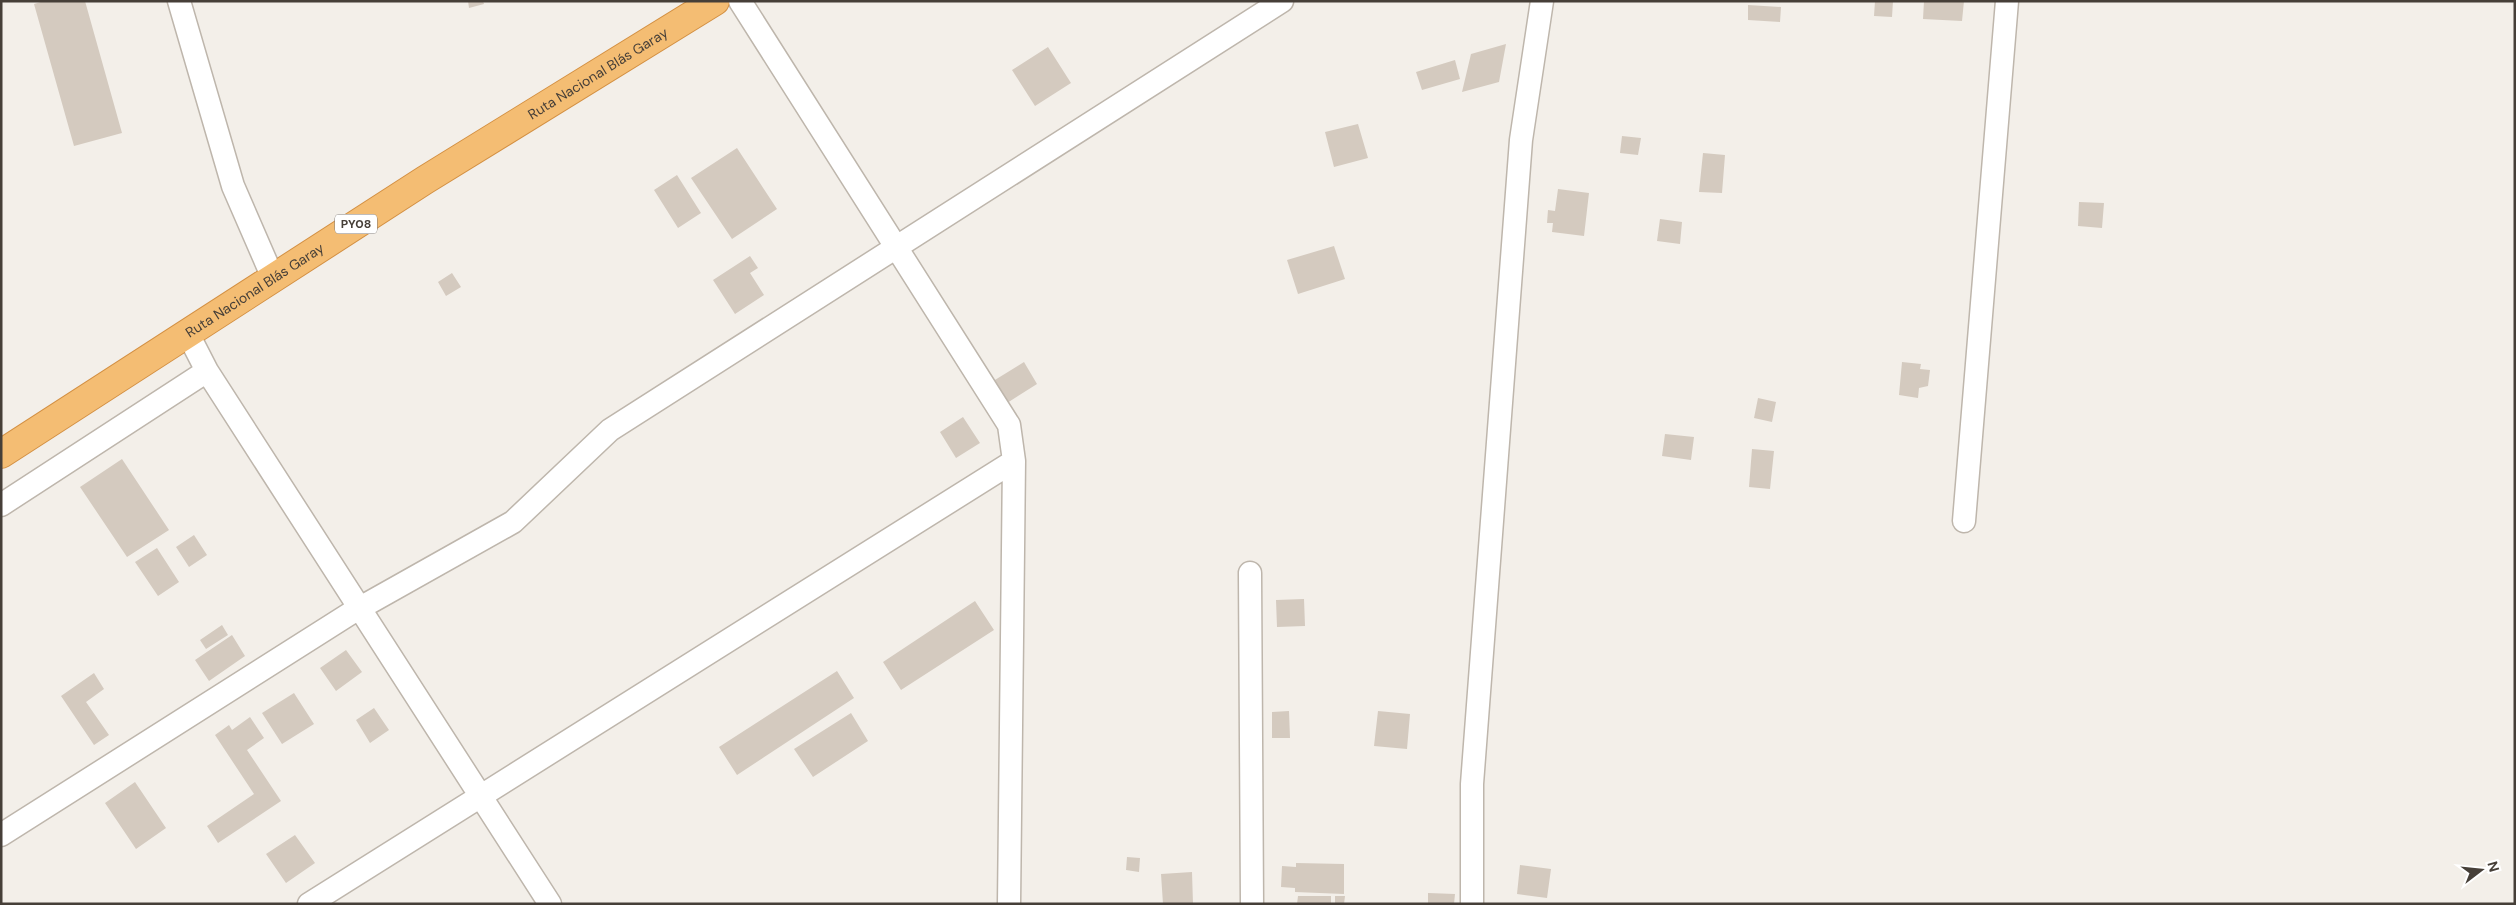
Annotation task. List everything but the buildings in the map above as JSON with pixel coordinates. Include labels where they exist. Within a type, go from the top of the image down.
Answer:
[{"type":"highway","name":"Ruta Nacional Blás Garay","points":[[1,454],[425,180],[715,1]]},
{"type":"street","points":[[179,1],[233,186],[273,278]]},
{"type":"street","points":[[740,1],[1009,425],[1014,461],[1009,904]]},
{"type":"street","points":[[1,835],[360,608],[513,522],[610,430],[1282,1]]},
{"type":"street","points":[[1472,904],[1472,784],[1518,170],[1542,1]]},
{"type":"street","points":[[1964,521],[2007,1]]},
{"type":"street","points":[[188,334],[207,371],[550,904]]},
{"type":"street","points":[[1,504],[207,371]]},
{"type":"street","points":[[309,904],[1014,461]]},
{"type":"street","points":[[1250,573],[1252,904]]}]
